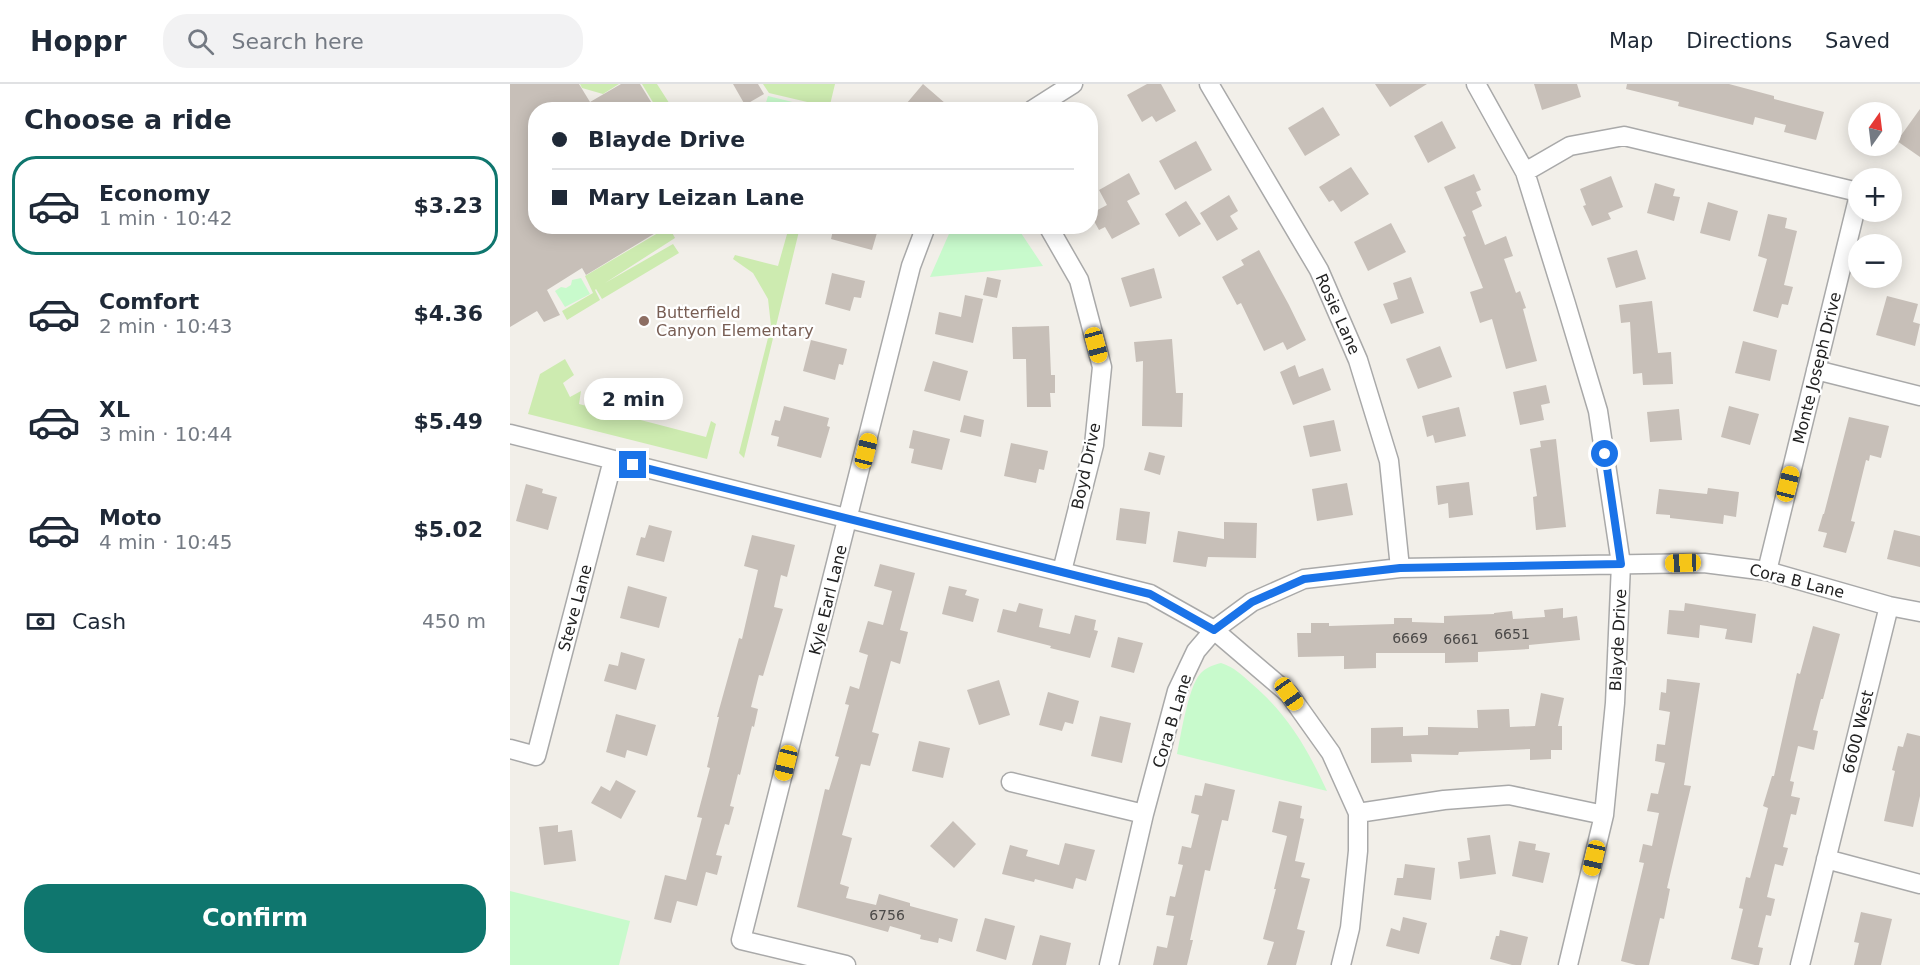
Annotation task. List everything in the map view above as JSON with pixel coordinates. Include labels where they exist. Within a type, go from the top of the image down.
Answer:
[{"type":"street","points":[[1045,102],[1073,84]]},
{"type":"street","name":"Rosie Lane","points":[[1209,84],[1319,270],[1358,360],[1389,461],[1400,568]]},
{"type":"street","name":"Blayde Drive","points":[[1476,84],[1525,172],[1598,411],[1621,564],[1616,703],[1604,815],[1568,965]]},
{"type":"street","points":[[1525,172],[1570,146],[1624,136],[1848,190]]},
{"type":"street","name":"Monte Joseph Drive","points":[[1767,571],[1852,222]]},
{"type":"street","name":"Kyle Earl Lane","points":[[846,965],[741,940],[911,266],[923,234]]},
{"type":"street","name":"Boyd Drive","points":[[1053,234],[1079,280],[1102,367],[1094,445],[1062,571]]},
{"type":"street","points":[[1816,370],[1920,396]]},
{"type":"street","points":[[510,434],[1150,594],[1214,630],[1289,694],[1330,753],[1358,813],[1358,851],[1350,928],[1341,965]]},
{"type":"street","name":"Steve Lane","points":[[510,749],[537,756],[613,460]]},
{"type":"street","name":"Cora B Lane","points":[[1109,965],[1144,813],[1177,691],[1196,651],[1214,630],[1252,602],[1304,579],[1400,568],[1704,562],[1767,571],[1889,606],[1920,612]]},
{"type":"street","name":"6600 West","points":[[1800,965],[1889,606]]},
{"type":"street","points":[[1011,782],[1144,813]]},
{"type":"street","points":[[1358,813],[1444,800],[1509,795],[1604,815]]},
{"type":"street","points":[[1826,859],[1920,884]]},
{"type":"green space","points":[[580,84],[619,84],[603,94],[582,88]]},
{"type":"green space","points":[[642,84],[657,84],[669,102],[653,102]]},
{"type":"green space","points":[[763,84],[835,84],[831,102],[807,102],[769,93]]},
{"type":"green space","points":[[768,96],[792,102],[766,102]]},
{"type":"green space","points":[[656,234],[673,234],[675,238],[605,283],[673,244],[679,253],[602,299],[596,289],[600,300],[567,320],[562,311],[593,293],[585,276]]},
{"type":"green space","points":[[787,234],[798,234],[744,458],[739,453],[771,326],[768,299],[753,273],[733,259],[735,255],[778,266]]},
{"type":"green space","points":[[949,234],[1022,234],[1043,266],[930,277]]},
{"type":"green space","points":[[581,278],[590,294],[565,307],[555,291],[571,285],[572,280]]},
{"type":"green space","points":[[565,359],[574,375],[563,383],[570,397],[581,391],[579,404],[706,437],[711,421],[716,424],[707,459],[528,414],[540,374]]},
{"type":"green space","points":[[1221,663],[1241,674],[1286,720],[1304,746],[1327,791],[1177,754],[1186,712],[1196,681],[1204,670]]},
{"type":"green space","points":[[510,891],[630,921],[619,965],[510,965]]},
{"type":"building","points":[[510,84],[579,84],[590,102],[528,102],[528,234],[654,234],[586,275],[582,268],[547,290],[560,315],[544,322],[537,311],[510,327]]},
{"type":"building","points":[[621,84],[640,84],[651,102],[590,102]]},
{"type":"building","points":[[733,84],[758,84],[764,94],[750,102],[743,102]]},
{"type":"building","points":[[923,84],[944,102],[908,102]]},
{"type":"building","points":[[1147,84],[1161,84],[1176,111],[1156,122],[1152,116],[1142,122],[1127,95]]},
{"type":"building","points":[[1375,84],[1427,84],[1390,107]]},
{"type":"building","points":[[1534,84],[1577,84],[1581,97],[1542,110]]},
{"type":"building","points":[[1627,84],[1729,84],[1824,112],[1816,140],[1784,132],[1786,125],[1755,117],[1753,125],[1678,106],[1679,102],[1626,89]]},
{"type":"building","points":[[1323,107],[1340,135],[1305,156],[1288,128]]},
{"type":"building","points":[[1920,109],[1920,157],[1902,144],[1902,134]]},
{"type":"building","points":[[1442,121],[1456,148],[1428,163],[1414,136]]},
{"type":"building","points":[[1196,141],[1212,170],[1175,190],[1159,161]]},
{"type":"building","points":[[1351,167],[1369,194],[1341,212],[1333,200],[1329,202],[1319,187]]},
{"type":"building","points":[[1129,173],[1140,194],[1127,201],[1140,224],[1112,239],[1105,227],[1099,230],[1098,210],[1107,205],[1099,190]]},
{"type":"building","points":[[1474,174],[1481,190],[1476,192],[1482,206],[1472,211],[1485,245],[1506,236],[1513,256],[1504,259],[1516,293],[1520,291],[1526,308],[1523,309],[1537,361],[1506,369],[1492,319],[1480,323],[1470,292],[1483,288],[1463,237],[1466,236],[1444,187]]},
{"type":"building","points":[[1611,176],[1623,207],[1608,213],[1611,219],[1592,226],[1583,206],[1586,205],[1580,189]]},
{"type":"building","points":[[1655,183],[1675,189],[1673,196],[1680,197],[1674,221],[1647,213]]},
{"type":"building","points":[[1229,195],[1238,211],[1230,216],[1238,229],[1217,241],[1200,213]]},
{"type":"building","points":[[1186,201],[1201,224],[1179,237],[1165,214]]},
{"type":"building","points":[[1708,202],[1738,211],[1730,241],[1700,233]]},
{"type":"building","points":[[1768,214],[1787,218],[1785,228],[1797,231],[1784,285],[1793,287],[1788,305],[1782,304],[1778,318],[1753,311],[1767,259],[1758,256]]},
{"type":"building","points":[[1391,223],[1406,252],[1368,271],[1354,242]]},
{"type":"building","points":[[832,234],[877,234],[872,250],[831,239]]},
{"type":"building","points":[[1259,250],[1306,340],[1287,350],[1283,342],[1264,351],[1241,303],[1237,305],[1222,277],[1244,265],[1241,260]]},
{"type":"building","points":[[1637,250],[1646,279],[1616,288],[1607,258]]},
{"type":"building","points":[[1154,268],[1162,298],[1130,307],[1121,278]]},
{"type":"building","points":[[832,273],[865,281],[861,298],[854,297],[850,311],[825,304]]},
{"type":"building","points":[[987,277],[1001,280],[997,298],[983,295]]},
{"type":"building","points":[[1411,277],[1424,313],[1391,324],[1383,304],[1398,299],[1393,283]]},
{"type":"building","points":[[965,295],[983,299],[973,343],[935,334],[939,312],[961,317]]},
{"type":"building","points":[[1887,296],[1918,304],[1913,322],[1920,324],[1915,346],[1876,335]]},
{"type":"building","points":[[1652,301],[1658,353],[1671,352],[1673,384],[1643,385],[1642,373],[1633,374],[1630,322],[1621,323],[1619,305]]},
{"type":"building","points":[[1049,326],[1051,375],[1055,375],[1055,393],[1050,393],[1051,407],[1027,407],[1026,359],[1013,359],[1012,327]]},
{"type":"building","points":[[1172,339],[1176,393],[1183,393],[1182,427],[1142,426],[1143,361],[1136,362],[1134,342]]},
{"type":"building","points":[[811,340],[847,349],[843,365],[839,364],[835,380],[803,371]]},
{"type":"building","points":[[1743,341],[1777,350],[1770,381],[1735,373]]},
{"type":"building","points":[[1440,346],[1452,377],[1418,389],[1406,359]]},
{"type":"building","points":[[933,361],[968,371],[960,401],[924,391]]},
{"type":"building","points":[[1295,365],[1299,377],[1323,368],[1331,390],[1293,405],[1280,372]]},
{"type":"building","points":[[1546,385],[1550,403],[1541,405],[1544,420],[1520,425],[1513,392]]},
{"type":"building","points":[[784,406],[829,418],[827,426],[830,427],[821,458],[777,446],[779,437],[771,435],[775,420],[780,421]]},
{"type":"building","points":[[1729,406],[1759,414],[1750,445],[1721,437]]},
{"type":"building","points":[[1459,407],[1466,436],[1435,443],[1433,435],[1427,437],[1422,416]]},
{"type":"building","points":[[1679,409],[1682,440],[1650,442],[1647,412]]},
{"type":"building","points":[[964,415],[984,420],[981,437],[960,432]]},
{"type":"building","points":[[1849,417],[1889,426],[1881,458],[1870,455],[1869,461],[1866,460],[1851,521],[1855,522],[1846,553],[1823,547],[1827,533],[1818,531]]},
{"type":"building","points":[[1334,420],[1341,451],[1310,457],[1303,426]]},
{"type":"building","points":[[913,430],[950,439],[942,470],[911,463],[914,449],[909,448]]},
{"type":"building","points":[[1556,439],[1566,527],[1536,530],[1533,497],[1537,496],[1530,449],[1541,447],[1540,441]]},
{"type":"building","points":[[1011,443],[1048,451],[1044,470],[1039,469],[1036,483],[1004,476]]},
{"type":"building","points":[[1149,452],[1165,456],[1160,475],[1144,470]]},
{"type":"building","points":[[1469,482],[1473,515],[1449,518],[1448,503],[1438,505],[1436,486]]},
{"type":"building","points":[[1347,483],[1353,515],[1317,521],[1312,489]]},
{"type":"building","points":[[526,484],[543,489],[542,493],[557,497],[548,530],[516,521]]},
{"type":"building","points":[[1708,488],[1739,492],[1736,517],[1724,515],[1723,524],[1670,518],[1670,515],[1656,514],[1659,489],[1707,494]]},
{"type":"building","points":[[1120,508],[1150,512],[1146,544],[1116,540]]},
{"type":"building","points":[[1224,522],[1257,523],[1256,558],[1208,557],[1206,567],[1173,562],[1178,531],[1224,539]]},
{"type":"building","points":[[649,525],[672,531],[664,562],[636,555],[641,537],[645,538]]},
{"type":"building","points":[[1894,530],[1920,536],[1920,567],[1887,559]]},
{"type":"building","points":[[752,535],[795,545],[787,577],[781,575],[774,607],[783,609],[763,676],[759,675],[751,707],[758,709],[730,806],[734,807],[729,825],[725,824],[716,855],[722,856],[717,875],[706,872],[697,906],[677,901],[671,923],[654,919],[665,875],[686,880],[702,818],[697,817],[710,768],[707,767],[719,717],[717,717],[739,638],[742,639],[758,570],[744,566]]},
{"type":"building","points":[[880,564],[915,573],[900,630],[908,632],[900,664],[891,661],[872,732],[879,734],[870,766],[861,764],[842,835],[852,838],[840,884],[849,887],[846,898],[876,905],[879,894],[910,903],[910,906],[958,919],[952,942],[939,938],[938,943],[920,939],[921,935],[890,926],[888,932],[797,907],[825,789],[829,790],[839,757],[835,756],[849,705],[845,704],[850,686],[859,689],[868,655],[859,652],[868,621],[883,625],[892,591],[874,586]]},
{"type":"building","points":[[628,586],[667,597],[659,628],[620,618]]},
{"type":"building","points":[[949,586],[967,590],[965,595],[979,599],[973,622],[942,614]]},
{"type":"building","points":[[1019,603],[1043,609],[1039,627],[1070,634],[1075,615],[1096,620],[1094,630],[1098,631],[1090,658],[997,632],[1003,609],[1016,612]]},
{"type":"building","points":[[1685,603],[1756,614],[1752,643],[1725,639],[1727,629],[1700,625],[1699,638],[1667,634],[1669,610],[1684,611]]},
{"type":"building","points":[[1563,608],[1563,618],[1577,616],[1580,640],[1529,645],[1529,649],[1478,652],[1478,662],[1445,663],[1445,653],[1376,653],[1376,668],[1344,669],[1344,656],[1298,657],[1297,633],[1311,633],[1311,623],[1329,623],[1329,626],[1394,624],[1394,618],[1412,618],[1412,622],[1444,623],[1444,616],[1512,611],[1513,619],[1545,617],[1544,610]]},
{"type":"building","points":[[1813,626],[1840,634],[1813,730],[1818,731],[1814,750],[1798,746],[1790,781],[1794,782],[1791,796],[1800,798],[1796,815],[1791,814],[1783,847],[1788,848],[1783,866],[1775,864],[1767,897],[1775,899],[1771,916],[1766,915],[1758,947],[1763,948],[1759,965],[1755,965],[1731,959],[1743,909],[1739,908],[1746,877],[1750,878],[1768,808],[1763,806],[1772,776],[1774,776],[1797,673],[1800,674]]},
{"type":"building","points":[[1118,637],[1143,643],[1134,673],[1111,667]]},
{"type":"building","points":[[621,652],[645,659],[636,690],[604,681],[609,664],[618,666]]},
{"type":"building","points":[[1667,679],[1700,683],[1684,785],[1691,786],[1667,888],[1670,889],[1664,919],[1660,918],[1649,965],[1636,965],[1621,961],[1644,863],[1639,862],[1643,844],[1652,846],[1659,813],[1647,811],[1651,793],[1658,794],[1665,763],[1655,761],[1657,744],[1665,745],[1670,712],[1659,710],[1661,692],[1666,693]]},
{"type":"building","points":[[999,680],[1010,715],[979,725],[967,690]]},
{"type":"building","points":[[1048,692],[1079,701],[1073,724],[1065,722],[1062,731],[1039,725]]},
{"type":"building","points":[[1541,693],[1564,698],[1558,726],[1562,726],[1562,750],[1551,750],[1551,759],[1530,760],[1530,749],[1459,752],[1458,755],[1411,754],[1412,762],[1371,763],[1371,728],[1403,727],[1403,736],[1428,735],[1428,727],[1478,728],[1477,710],[1509,709],[1510,727],[1535,726]]},
{"type":"building","points":[[616,714],[656,725],[647,756],[627,750],[625,758],[606,752]]},
{"type":"building","points":[[1100,716],[1131,723],[1122,763],[1091,756]]},
{"type":"building","points":[[1907,733],[1920,736],[1920,796],[1913,827],[1884,821],[1898,746],[1903,747]]},
{"type":"building","points":[[919,741],[950,748],[943,778],[912,771]]},
{"type":"building","points":[[616,780],[636,791],[621,819],[591,803],[601,786],[610,791]]},
{"type":"building","points":[[1205,783],[1235,790],[1228,821],[1222,820],[1210,871],[1205,870],[1187,965],[1153,965],[1157,946],[1167,948],[1174,916],[1166,915],[1170,896],[1175,897],[1183,865],[1178,864],[1182,846],[1191,848],[1199,815],[1191,813],[1195,795],[1202,796]]},
{"type":"building","points":[[1279,801],[1302,806],[1300,818],[1304,819],[1295,861],[1305,863],[1301,877],[1310,879],[1297,929],[1305,931],[1296,965],[1267,965],[1274,942],[1263,939],[1287,836],[1272,832]]},
{"type":"building","points":[[953,821],[976,844],[954,868],[930,846]]},
{"type":"building","points":[[558,825],[558,832],[572,830],[576,861],[544,865],[539,827]]},
{"type":"building","points":[[1490,835],[1496,874],[1460,879],[1458,862],[1470,860],[1467,838]]},
{"type":"building","points":[[1519,841],[1536,844],[1535,850],[1550,853],[1543,883],[1512,876]]},
{"type":"building","points":[[1065,843],[1095,850],[1086,881],[1076,878],[1073,889],[1035,879],[1034,882],[1002,874],[1010,845],[1028,850],[1026,856],[1059,865]]},
{"type":"building","points":[[1405,864],[1435,868],[1431,900],[1394,895],[1397,878],[1403,878]]},
{"type":"building","points":[[1861,912],[1892,919],[1881,965],[1854,965],[1859,943],[1854,942]]},
{"type":"building","points":[[1403,917],[1427,923],[1419,954],[1386,946],[1391,928],[1400,931]]},
{"type":"building","points":[[985,918],[1015,926],[1006,960],[976,951]]},
{"type":"building","points":[[1500,930],[1528,937],[1521,965],[1490,959],[1496,936],[1499,936]]},
{"type":"building","points":[[1040,935],[1071,943],[1066,965],[1032,965]]},
{"type":"place","name":"Butterfield Canyon Elementary","points":[[644,321]]},
{"type":"route","points":[[633,465],[1150,594],[1214,630],[1252,602],[1304,579],[1400,568],[1621,564],[1605,454]]}]
